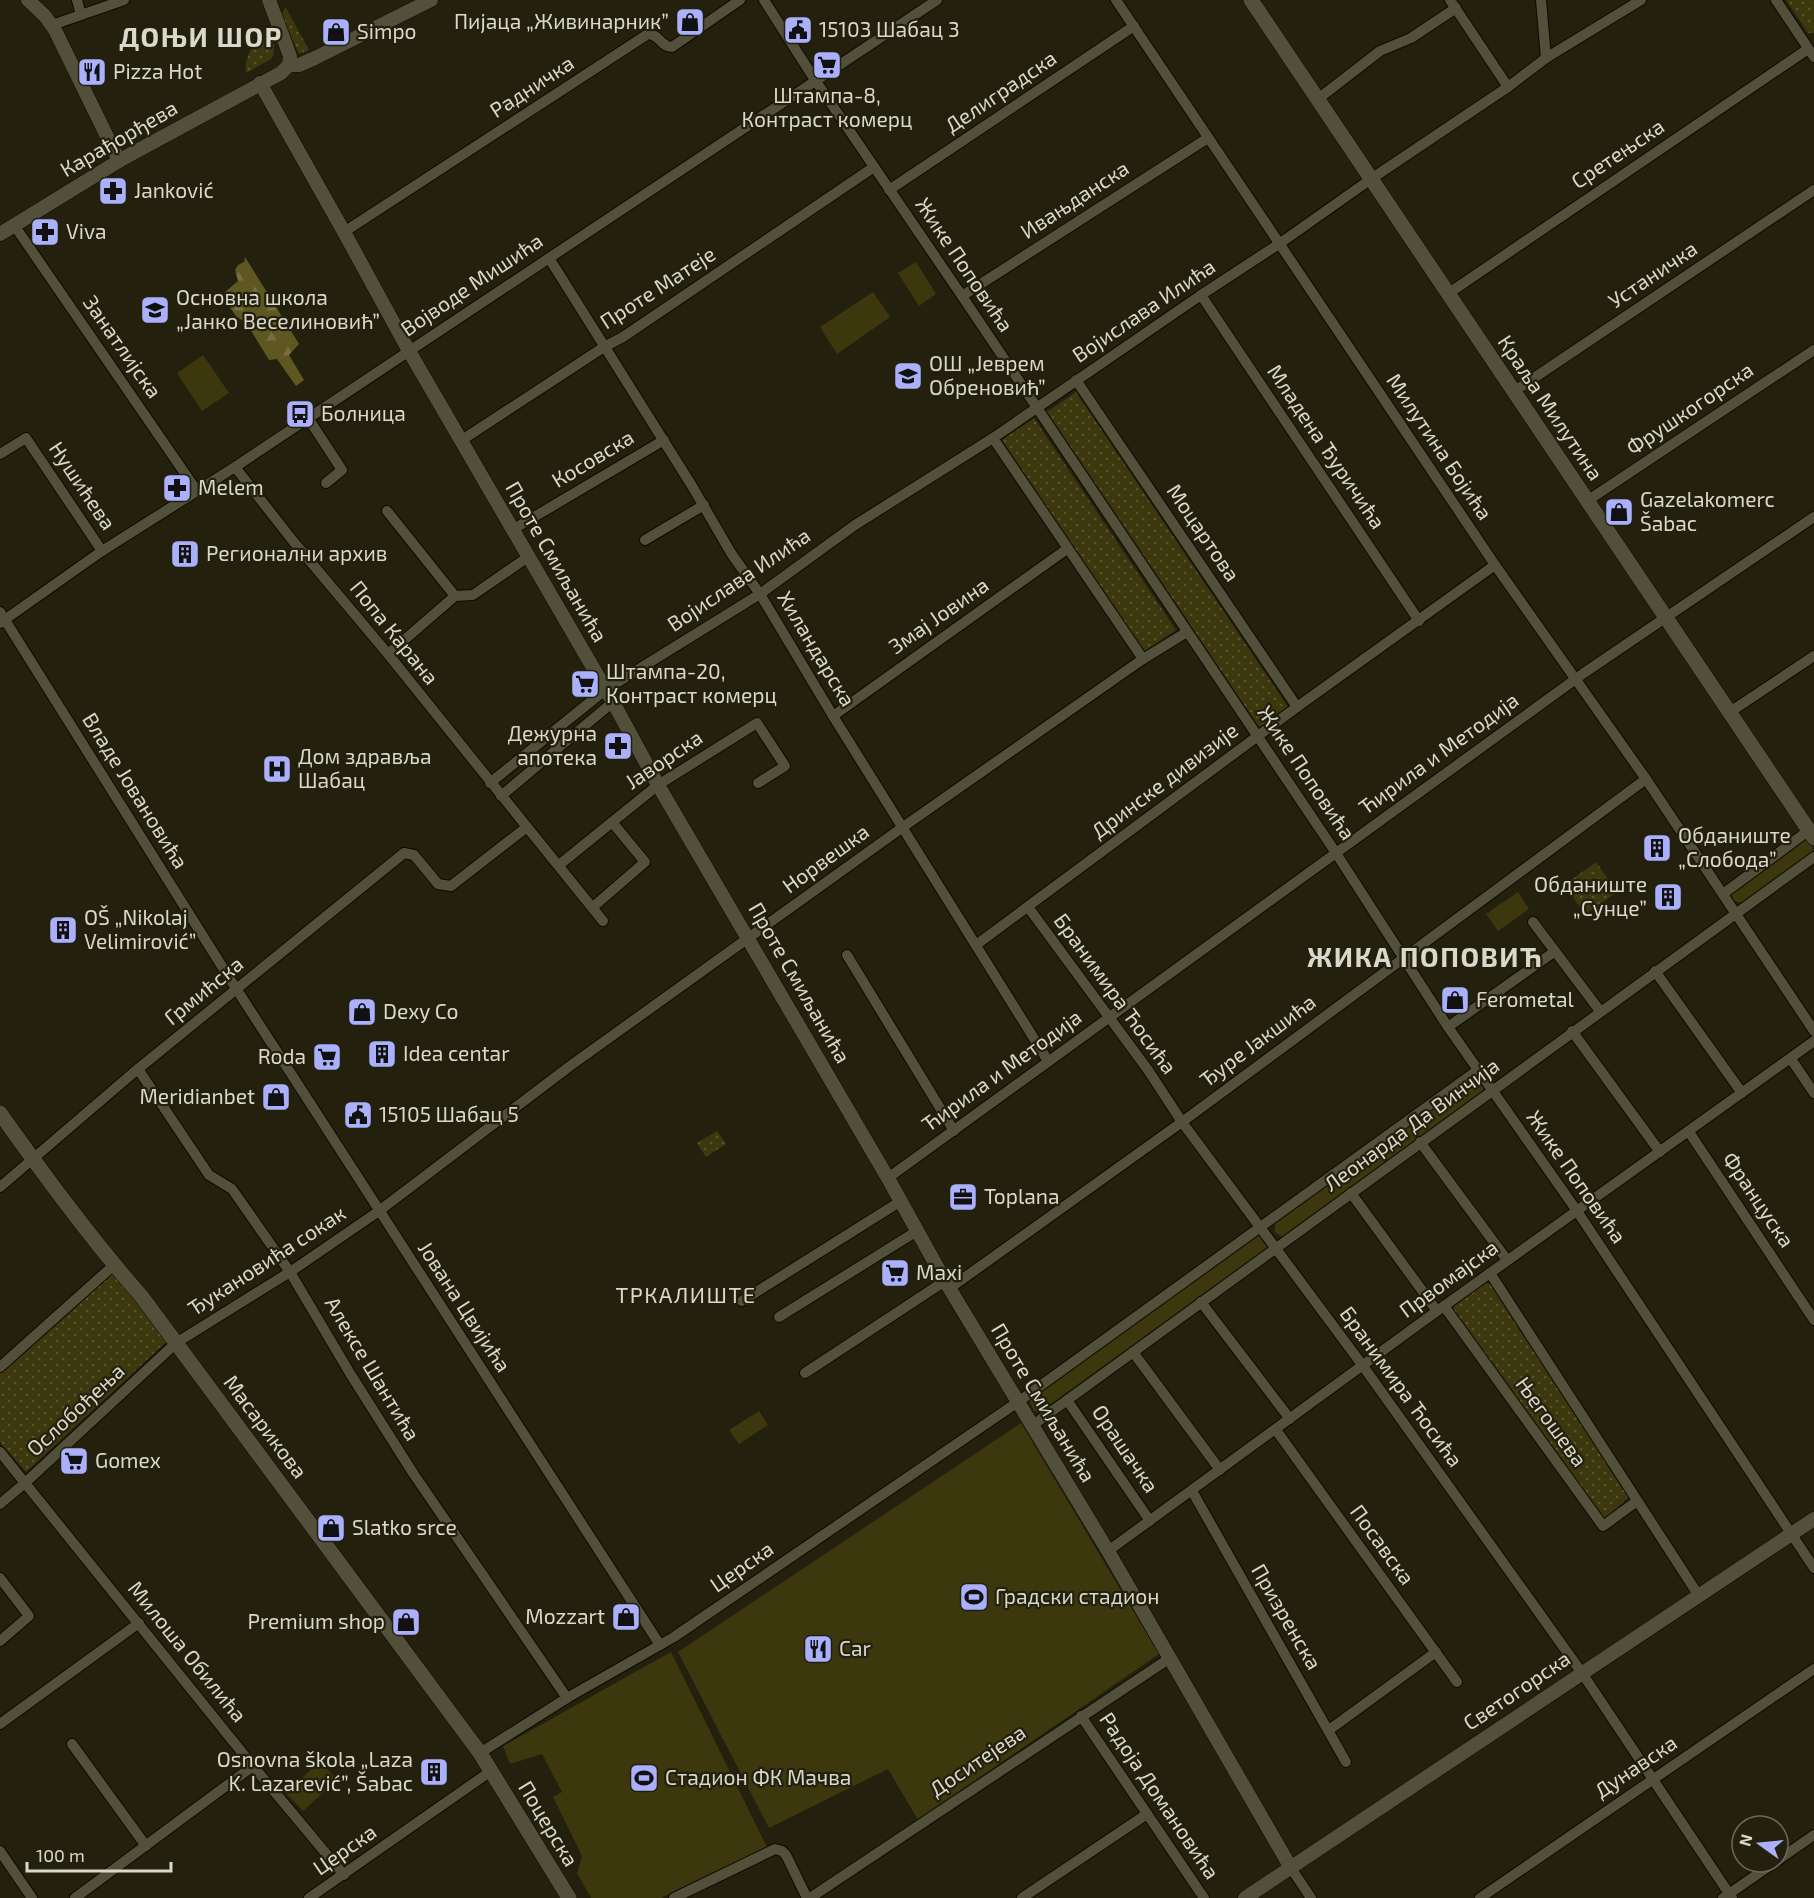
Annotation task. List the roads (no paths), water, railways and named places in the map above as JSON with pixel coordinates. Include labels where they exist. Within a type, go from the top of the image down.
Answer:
[{"type":"main road","name":"Краља Милутина","points":[[1251,0],[1812,835]]},
{"type":"main road","name":"Масарикова","points":[[0,1113],[114,1265],[142,1297],[480,1753],[491,1771]]},
{"type":"main road","name":"Поцерска","points":[[491,1771],[569,1898]]},
{"type":"street","points":[[28,0],[52,25],[119,161]]},
{"type":"street","points":[[76,0],[81,15]]},
{"type":"street","points":[[52,25],[124,0]]},
{"type":"street","name":"Карађорђева","points":[[0,234],[119,161],[281,73],[289,65],[299,65],[315,58],[431,0]]},
{"type":"street","name":"Радничка","points":[[344,232],[648,34],[657,37],[665,46],[672,47],[740,0]]},
{"type":"street","name":"Жике Поповића","points":[[764,0],[815,80],[1336,853],[1448,1027],[1577,1211],[1814,1568]]},
{"type":"street","name":"Војводе Мишића","points":[[2,619],[937,0]]},
{"type":"street","name":"Милутина Бојића","points":[[1116,0],[1495,565],[1646,779],[1736,912]]},
{"type":"street","points":[[1541,0],[1546,57]]},
{"type":"street","points":[[1776,0],[1811,53]]},
{"type":"street","points":[[272,1],[290,56],[289,65]]},
{"type":"street","name":"Војислава Илића","points":[[490,783],[605,690],[760,594],[855,525],[993,438],[1279,244],[1508,87],[1546,57],[1639,1]]},
{"type":"street","points":[[1318,99],[1380,51],[1411,39],[1453,4],[1508,87]]},
{"type":"street","name":"Делиградска","points":[[889,190],[1134,26]]},
{"type":"street","name":"Сретењска","points":[[1449,293],[1811,53]]},
{"type":"street","name":"Проте Смиљанића","points":[[260,83],[409,351],[613,702],[658,785],[888,1178],[947,1285],[1108,1551],[1291,1868],[1311,1898]]},
{"type":"street","name":"Ивањданска","points":[[962,296],[1208,138]]},
{"type":"street","name":"Проте Матеје","points":[[462,440],[604,347],[623,337],[874,167]]},
{"type":"street","name":"Устаничка","points":[[1513,392],[1814,190]]},
{"type":"street","name":"Занатлијска","points":[[14,225],[197,491]]},
{"type":"street","name":"Хиландарска","points":[[549,258],[664,440],[731,553],[760,594],[833,716],[1048,1061]]},
{"type":"street","name":"Младена Ђуричића","points":[[1201,295],[1419,621]]},
{"type":"street","name":"Фрушкогорска","points":[[1587,501],[1814,350]]},
{"type":"street","name":"Моцартова","points":[[1076,381],[1297,707]]},
{"type":"street","points":[[308,418],[342,467],[342,472],[326,483]]},
{"type":"street","name":"Нушићева","points":[[0,454],[26,438],[102,551]]},
{"type":"street","points":[[993,438],[1143,659]]},
{"type":"street","name":"Косовска","points":[[512,530],[664,440]]},
{"type":"street","name":"Попа Карана","points":[[235,466],[293,541],[388,654],[603,921]]},
{"type":"street","points":[[645,540],[704,505]]},
{"type":"street","points":[[387,511],[455,596]]},
{"type":"street","name":"Ћирила и Методија","points":[[888,1178],[1575,679],[1814,517]]},
{"type":"street","name":"Змај Јовина","points":[[833,716],[1067,549]]},
{"type":"street","points":[[388,654],[455,596],[473,595],[528,557]]},
{"type":"street","name":"Дринске дивизије","points":[[976,945],[1297,707],[1495,565]]},
{"type":"street","name":"Владе Јовановића","points":[[2,619],[237,989]]},
{"type":"street","name":"Норвешка","points":[[379,1210],[570,1066],[903,827],[1143,659],[1187,632]]},
{"type":"street","points":[[1730,712],[1814,656]]},
{"type":"street","points":[[501,796],[613,702]]},
{"type":"street","name":"Јаворска","points":[[559,865],[658,785],[757,723],[785,766],[758,783]]},
{"type":"street","name":"Ђуре Јакшића","points":[[805,1373],[947,1285],[1182,1122],[1646,779]]},
{"type":"street","points":[[592,908],[645,861],[612,822]]},
{"type":"street","name":"Грмићска","points":[[0,1187],[138,1069],[401,854],[407,852],[414,855],[435,881],[442,886],[451,886],[527,827]]},
{"type":"street","points":[[1723,894],[1812,835]]},
{"type":"street","name":"Леонарда Да Винчија","points":[[1033,1425],[1814,857]]},
{"type":"street","name":"Бранимира Ћосића","points":[[1028,907],[1148,1070],[1182,1122],[1363,1366],[1582,1673],[1728,1897]]},
{"type":"street","points":[[1736,912],[1814,1031]]},
{"type":"street","points":[[1533,922],[1600,1011]]},
{"type":"street","points":[[1448,1027],[1554,952]]},
{"type":"street","points":[[847,955],[954,1131]]},
{"type":"street","points":[[1655,971],[1742,1093]]},
{"type":"street","name":"Јована Цвијића","points":[[237,989],[660,1645]]},
{"type":"street","points":[[1572,1031],[1660,1152]]},
{"type":"street","name":"Првомајска","points":[[1108,1551],[1507,1260],[1814,1041]]},
{"type":"street","points":[[1791,1059],[1814,1093]]},
{"type":"street","name":"Алексе Шантића","points":[[138,1069],[208,1174],[232,1189],[290,1272],[413,1473],[567,1698]]},
{"type":"street","name":"Леонарда Да Винчија","points":[[1018,1402],[1478,1070]]},
{"type":"street","name":"Француска","points":[[1689,1132],[1814,1320]]},
{"type":"street","points":[[1420,1143],[1507,1260]]},
{"type":"street","points":[[1351,1193],[1441,1308]]},
{"type":"street","points":[[742,1301],[901,1201]]},
{"type":"street","name":"Ђукановића сокак","points":[[176,1343],[290,1272],[379,1210]]},
{"type":"street","points":[[779,1317],[917,1231]]},
{"type":"street","points":[[0,1367],[114,1265]]},
{"type":"street","name":"Његошева","points":[[1490,1273],[1700,1596]]},
{"type":"street","points":[[1201,1302],[1290,1419]]},
{"type":"street","name":"Његошева","points":[[1441,1308],[1603,1526],[1637,1501]]},
{"type":"street","name":"Ослобођења","points":[[0,1504],[176,1343]]},
{"type":"street","points":[[1133,1352],[1220,1470]]},
{"type":"street","name":"Орашачка","points":[[1067,1400],[1150,1521]]},
{"type":"street","name":"Церска","points":[[480,1753],[567,1698],[674,1637],[1018,1402]]},
{"type":"street","name":"Посавска","points":[[1276,1430],[1457,1683]]},
{"type":"street","name":"Милоша Обилића","points":[[0,1452],[253,1766],[344,1875]]},
{"type":"street","name":"Призренска","points":[[1192,1491],[1346,1762]]},
{"type":"street","name":"Светогорска","points":[[1245,1898],[1814,1519]]},
{"type":"street","points":[[0,1578],[29,1616],[0,1641]]},
{"type":"street","points":[[0,1724],[139,1623]]},
{"type":"street","points":[[1329,1730],[1436,1652]]},
{"type":"street","name":"Доситејева","points":[[808,1898],[1170,1658]]},
{"type":"street","name":"Дунавска","points":[[1480,1898],[1814,1668]]},
{"type":"street","name":"Радоја Домановића","points":[[1081,1716],[1204,1898]]},
{"type":"street","points":[[72,1744],[146,1846]]},
{"type":"street","points":[[75,1898],[253,1766]]},
{"type":"street","name":"Церска","points":[[309,1898],[491,1771]]},
{"type":"street","points":[[1022,1898],[1147,1814]]},
{"type":"street","points":[[1790,1851],[1814,1835]]},
{"type":"street","points":[[674,1898],[775,1849],[786,1855],[808,1898]]},
{"type":"street","points":[[0,1851],[33,1898]]},
{"type":"street","points":[[1728,1897],[1759,1874]]},
{"type":"place","name":"Пијаца „Живинарник”","points":[[690,22]]},
{"type":"place","name":"15103 Шабац 3","points":[[798,30]]},
{"type":"place","name":"Simpo","points":[[336,32]]},
{"type":"place","name":"Штампа-8, Контраст комерц","points":[[827,65]]},
{"type":"place","name":"Pizza Hot","points":[[92,72]]},
{"type":"place","name":"Janković","points":[[113,191]]},
{"type":"place","name":"Viva","points":[[45,232]]},
{"type":"place","name":"Основна школа „Јанко Веселиновић”","points":[[155,310]]},
{"type":"place","name":"ОШ „Јеврем Обреновић”","points":[[908,376]]},
{"type":"place","name":"Болница","points":[[300,414]]},
{"type":"place","name":"Melem","points":[[177,488]]},
{"type":"place","name":"Gazelakomerc Šabac","points":[[1619,512]]},
{"type":"place","name":"Регионални архив","points":[[185,554]]},
{"type":"place","name":"Штампа-20, Контраст комерц","points":[[585,684]]},
{"type":"place","name":"Дежурна апотека","points":[[618,746]]},
{"type":"place","name":"Дом здравља Шабац","points":[[277,769]]},
{"type":"place","name":"Обданиште „Слобода”","points":[[1657,848]]},
{"type":"place","name":"Обданиште „Сунце”","points":[[1668,897]]},
{"type":"place","name":"OŠ „Nikolaj Velimirović”","points":[[63,930]]},
{"type":"place","name":"Ferometal","points":[[1455,1000]]},
{"type":"place","name":"Dexy Co","points":[[362,1012]]},
{"type":"place","name":"Idea centar","points":[[382,1054]]},
{"type":"place","name":"Roda","points":[[327,1057]]},
{"type":"place","name":"Meridianbet","points":[[276,1097]]},
{"type":"place","name":"15105 Шабац 5","points":[[358,1115]]},
{"type":"place","name":"Toplana","points":[[963,1197]]},
{"type":"place","name":"Maxi","points":[[895,1273]]},
{"type":"place","name":"Gomex","points":[[74,1461]]},
{"type":"place","name":"Slatko srce","points":[[331,1528]]},
{"type":"place","name":"Градски стадион","points":[[974,1597]]},
{"type":"place","name":"Mozzart","points":[[626,1617]]},
{"type":"place","name":"Premium shop","points":[[406,1622]]},
{"type":"place","name":"Car","points":[[818,1649]]},
{"type":"place","name":"Osnovna škola „Laza K. Lazarević”, Šabac","points":[[434,1772]]},
{"type":"place","name":"Стадион ФК Мачва","points":[[644,1778]]},
{"type":"district","name":"ДОЊИ ШОР","points":[[201,38]]},
{"type":"district","name":"ЖИКА ПОПОВИЋ","points":[[1425,958]]},
{"type":"district","name":"ТРКАЛИШТЕ","points":[[686,1295]]}]
